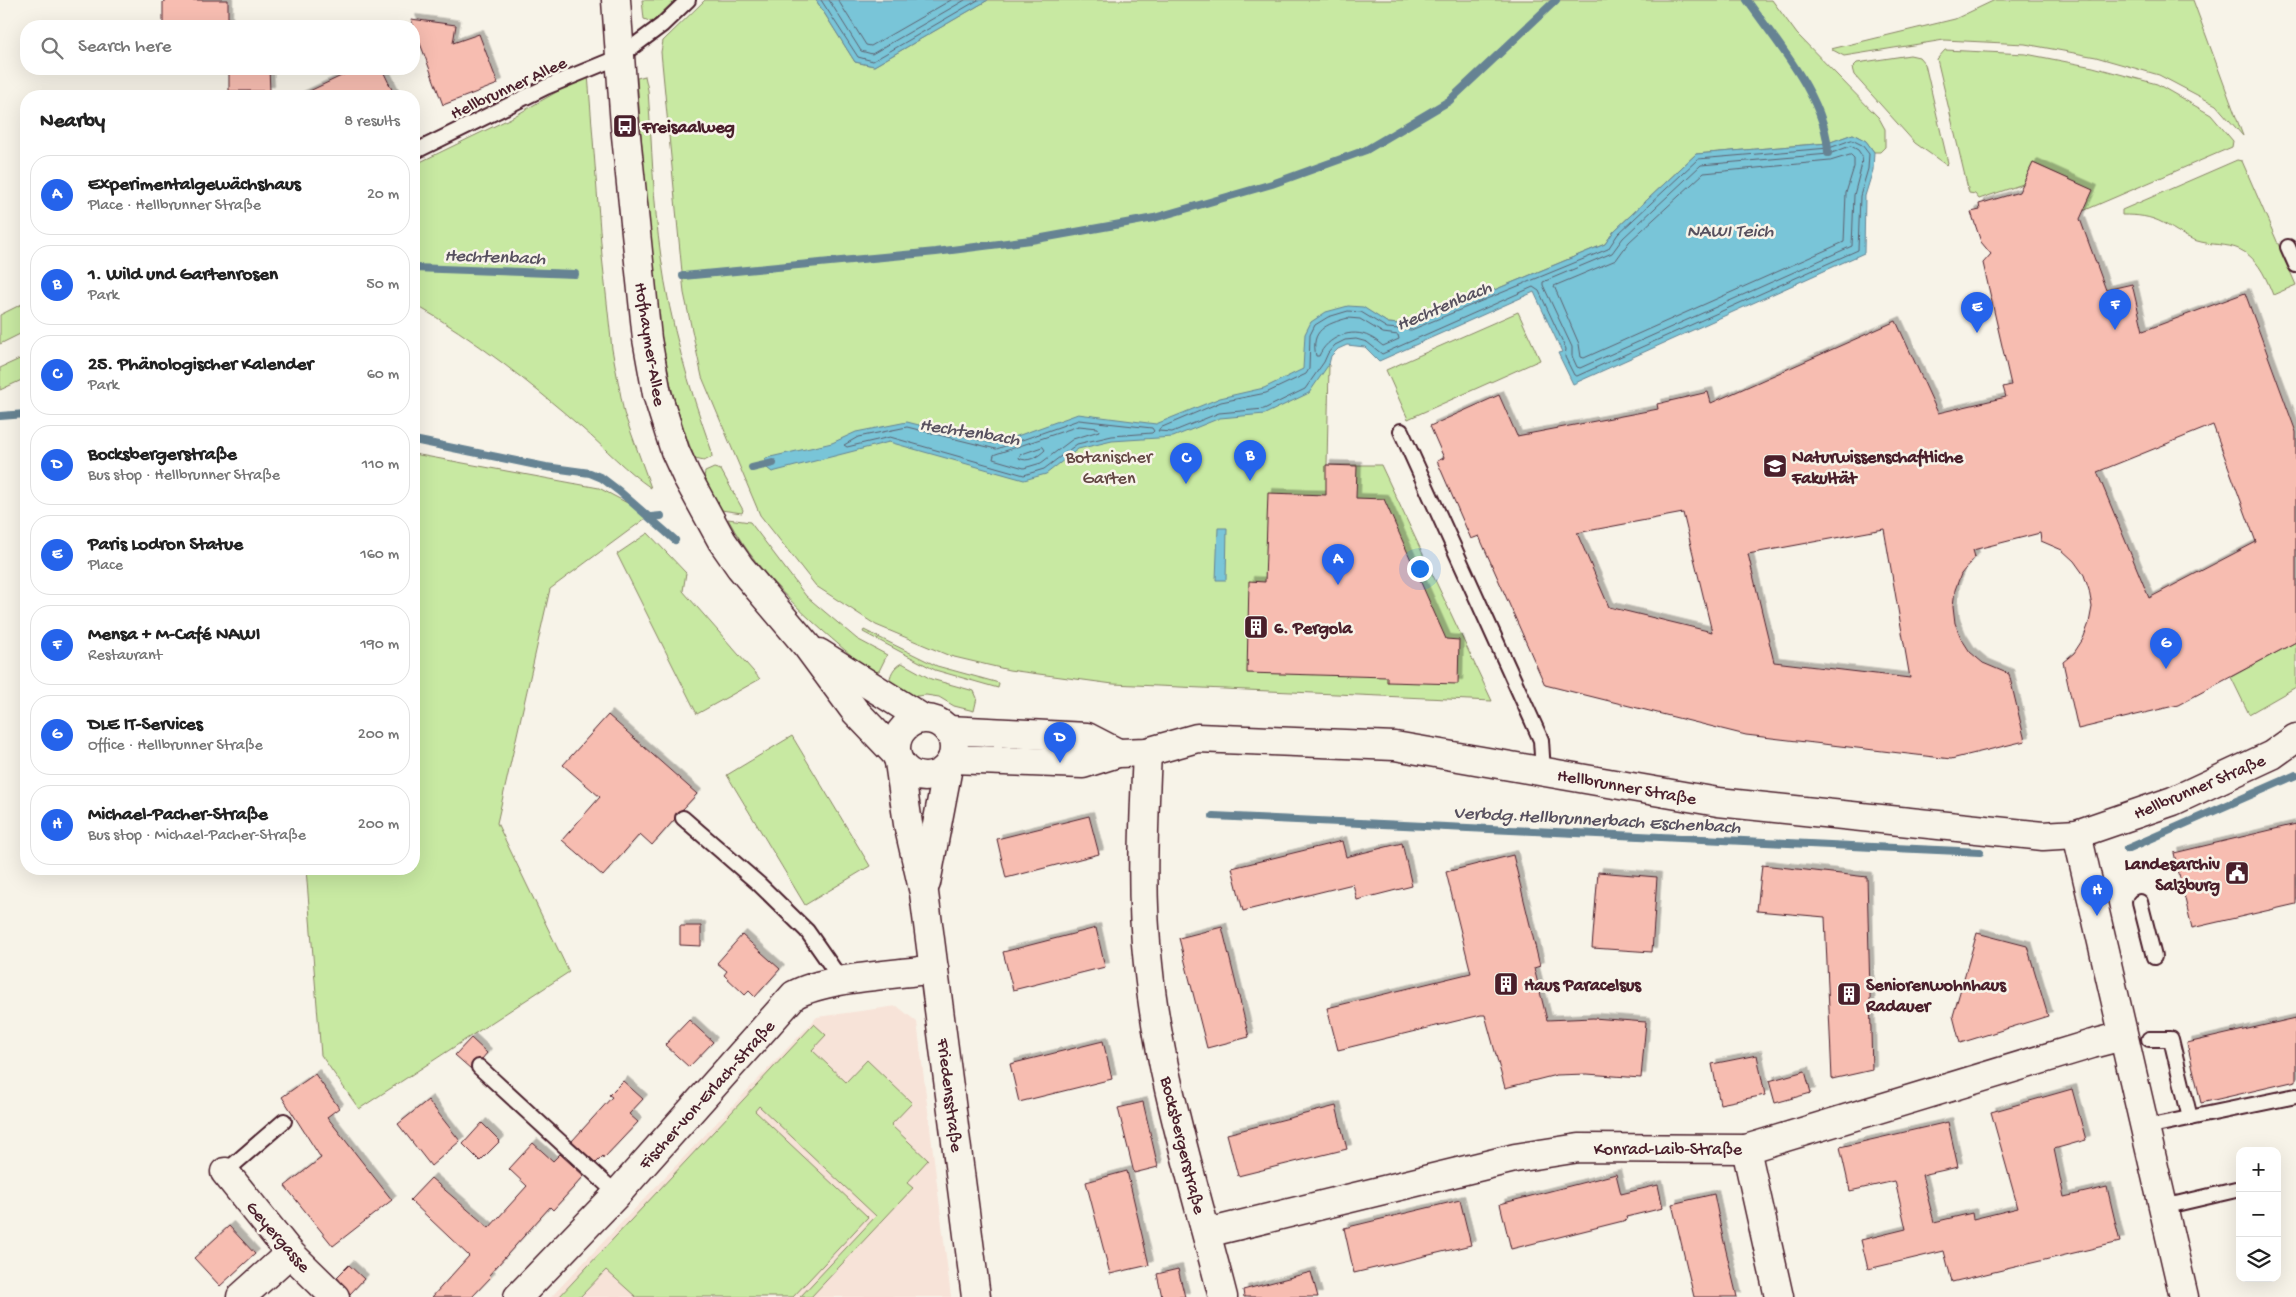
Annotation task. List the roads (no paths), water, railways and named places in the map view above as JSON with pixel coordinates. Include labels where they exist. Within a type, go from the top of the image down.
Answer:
[{"type":"street","name":"Hofhaymer-Allee","points":[[616,0],[619,57],[647,339],[657,394],[665,423],[686,475],[722,541],[763,596],[807,646],[855,710],[897,758]]},
{"type":"street","name":"Hofhaymer-Allee","points":[[807,646],[922,718]]},
{"type":"street","points":[[922,718],[941,723],[948,730],[953,739],[950,763],[932,777],[922,777],[904,770],[897,758],[898,734],[912,721],[922,718]]},
{"type":"street","name":"Hellbrunner Straße","points":[[948,730],[1087,737],[1118,753]]},
{"type":"street","name":"Hellbrunner Straße","points":[[950,763],[1083,764],[1118,753],[1147,752],[1197,738],[1395,746],[1718,802],[2043,836],[2077,834],[2173,801],[2272,755],[2296,738]]},
{"type":"street","name":"Bocksbergerstraße","points":[[1147,752],[1142,858],[1148,965],[1165,1074],[1223,1297]]},
{"type":"street","name":"Friedensstraße","points":[[897,758],[908,824],[924,893],[976,1297]]},
{"type":"street","name":"Friedensstraße","points":[[924,893],[950,763]]},
{"type":"street","points":[[2077,834],[2136,1038],[2146,1127],[2184,1297]]},
{"type":"street","name":"Fischer-von-Erlach-Straße","points":[[518,1297],[617,1194],[794,995],[805,989],[842,981],[934,969]]},
{"type":"street","name":"Konrad-Laib-Straße","points":[[1207,1233],[1524,1156],[1579,1148],[1746,1149],[2092,1044],[2136,1038]]},
{"type":"street","points":[[1746,1149],[1779,1297]]},
{"type":"street","name":"Geyergasse","points":[[224,1172],[290,1253],[335,1297]]},
{"type":"street","points":[[241,1297],[290,1253]]},
{"type":"lane","points":[[619,57],[662,25],[688,0]]},
{"type":"lane","name":"Hellbrunner Allee","points":[[420,149],[546,87],[619,57]]},
{"type":"lane","points":[[2288,247],[2296,265]]},
{"type":"lane","points":[[1401,431],[1542,740],[1543,772]]},
{"type":"lane","points":[[683,818],[759,884],[807,931],[842,981]]},
{"type":"lane","points":[[2140,902],[2154,957]]},
{"type":"lane","points":[[2136,1038],[2171,1039],[2190,1118]]},
{"type":"lane","points":[[479,1066],[617,1194]]},
{"type":"lane","points":[[2146,1127],[2296,1096]]},
{"type":"lane","points":[[224,1172],[284,1121]]},
{"type":"lane","points":[[2163,1207],[2236,1190]]},
{"type":"water","points":[[816,0],[988,0],[874,66],[855,62]]},
{"type":"water","name":"NAWI Teich","points":[[1853,134],[1866,141],[1874,152],[1873,170],[1865,196],[1864,253],[1573,384],[1558,353],[1562,352],[1534,292],[1379,361],[1365,347],[1347,345],[1338,349],[1331,356],[1329,364],[1309,393],[1265,414],[1220,418],[1173,437],[1112,441],[1078,449],[1046,474],[1024,480],[889,442],[772,472],[763,465],[766,458],[832,443],[856,432],[907,422],[995,444],[1078,414],[1156,424],[1220,398],[1264,388],[1303,369],[1305,334],[1311,322],[1326,312],[1348,306],[1363,307],[1388,323],[1410,325],[1605,244],[1614,231],[1696,154],[1828,143]]},
{"type":"water","points":[[1218,528],[1227,528],[1226,580],[1216,580]]},
{"type":"waterway","name":"Hechtenbach","points":[[683,276],[936,252],[1031,240],[1154,218],[1272,184],[1366,150],[1449,101],[1556,0]]},
{"type":"waterway","name":"Hechtenbach","points":[[1747,0],[1786,53],[1810,93],[1819,113],[1828,153]]},
{"type":"waterway","name":"Hechtenbach","points":[[420,268],[575,274]]},
{"type":"waterway","name":"Verbdg.Hellbrunnerbach Eschenbach","points":[[0,416],[20,414]]},
{"type":"waterway","name":"Verbdg.Hellbrunnerbach Eschenbach","points":[[420,441],[546,467],[590,473],[602,478],[619,491],[675,540]]},
{"type":"waterway","name":"Hechtenbach","points":[[752,468],[773,463]]},
{"type":"waterway","name":"Verbdg.Hellbrunnerbach Eschenbach","points":[[651,517],[661,516]]},
{"type":"waterway","name":"Verbdg.Hellbrunnerbach Eschenbach","points":[[2127,849],[2296,775]]},
{"type":"waterway","name":"Verbdg.Hellbrunnerbach Eschenbach","points":[[1213,816],[1980,852]]},
{"type":"place","name":"Freisaalweg","points":[[625,126]]},
{"type":"place","name":"Mensa + M-Café NAWI","points":[[2115,330]]},
{"type":"place","name":"Paris Lodron Statue","points":[[1977,333]]},
{"type":"place","name":"Naturwissenschaftliche Fakultät","points":[[1775,466]]},
{"type":"place","name":"1. Wild und Gartenrosen","points":[[1250,481]]},
{"type":"place","name":"25. Phänologischer Kalender","points":[[1186,484]]},
{"type":"place","name":"Experimentalgewächshaus","points":[[1338,585]]},
{"type":"place","name":"6. Pergola","points":[[1256,627]]},
{"type":"place","name":"DLE IT-Services","points":[[2166,669]]},
{"type":"place","name":"Bocksbergerstraße","points":[[1060,763]]},
{"type":"place","name":"Landesarchiv Salzburg","points":[[2237,873]]},
{"type":"place","name":"Michael-Pacher-Straße","points":[[2097,916]]},
{"type":"place","name":"Haus Paracelsus","points":[[1506,984]]},
{"type":"place","name":"Seniorenwohnhaus Radauer","points":[[1849,994]]},
{"type":"park label","name":"Botanischer Garten","points":[[1109,466]]}]
